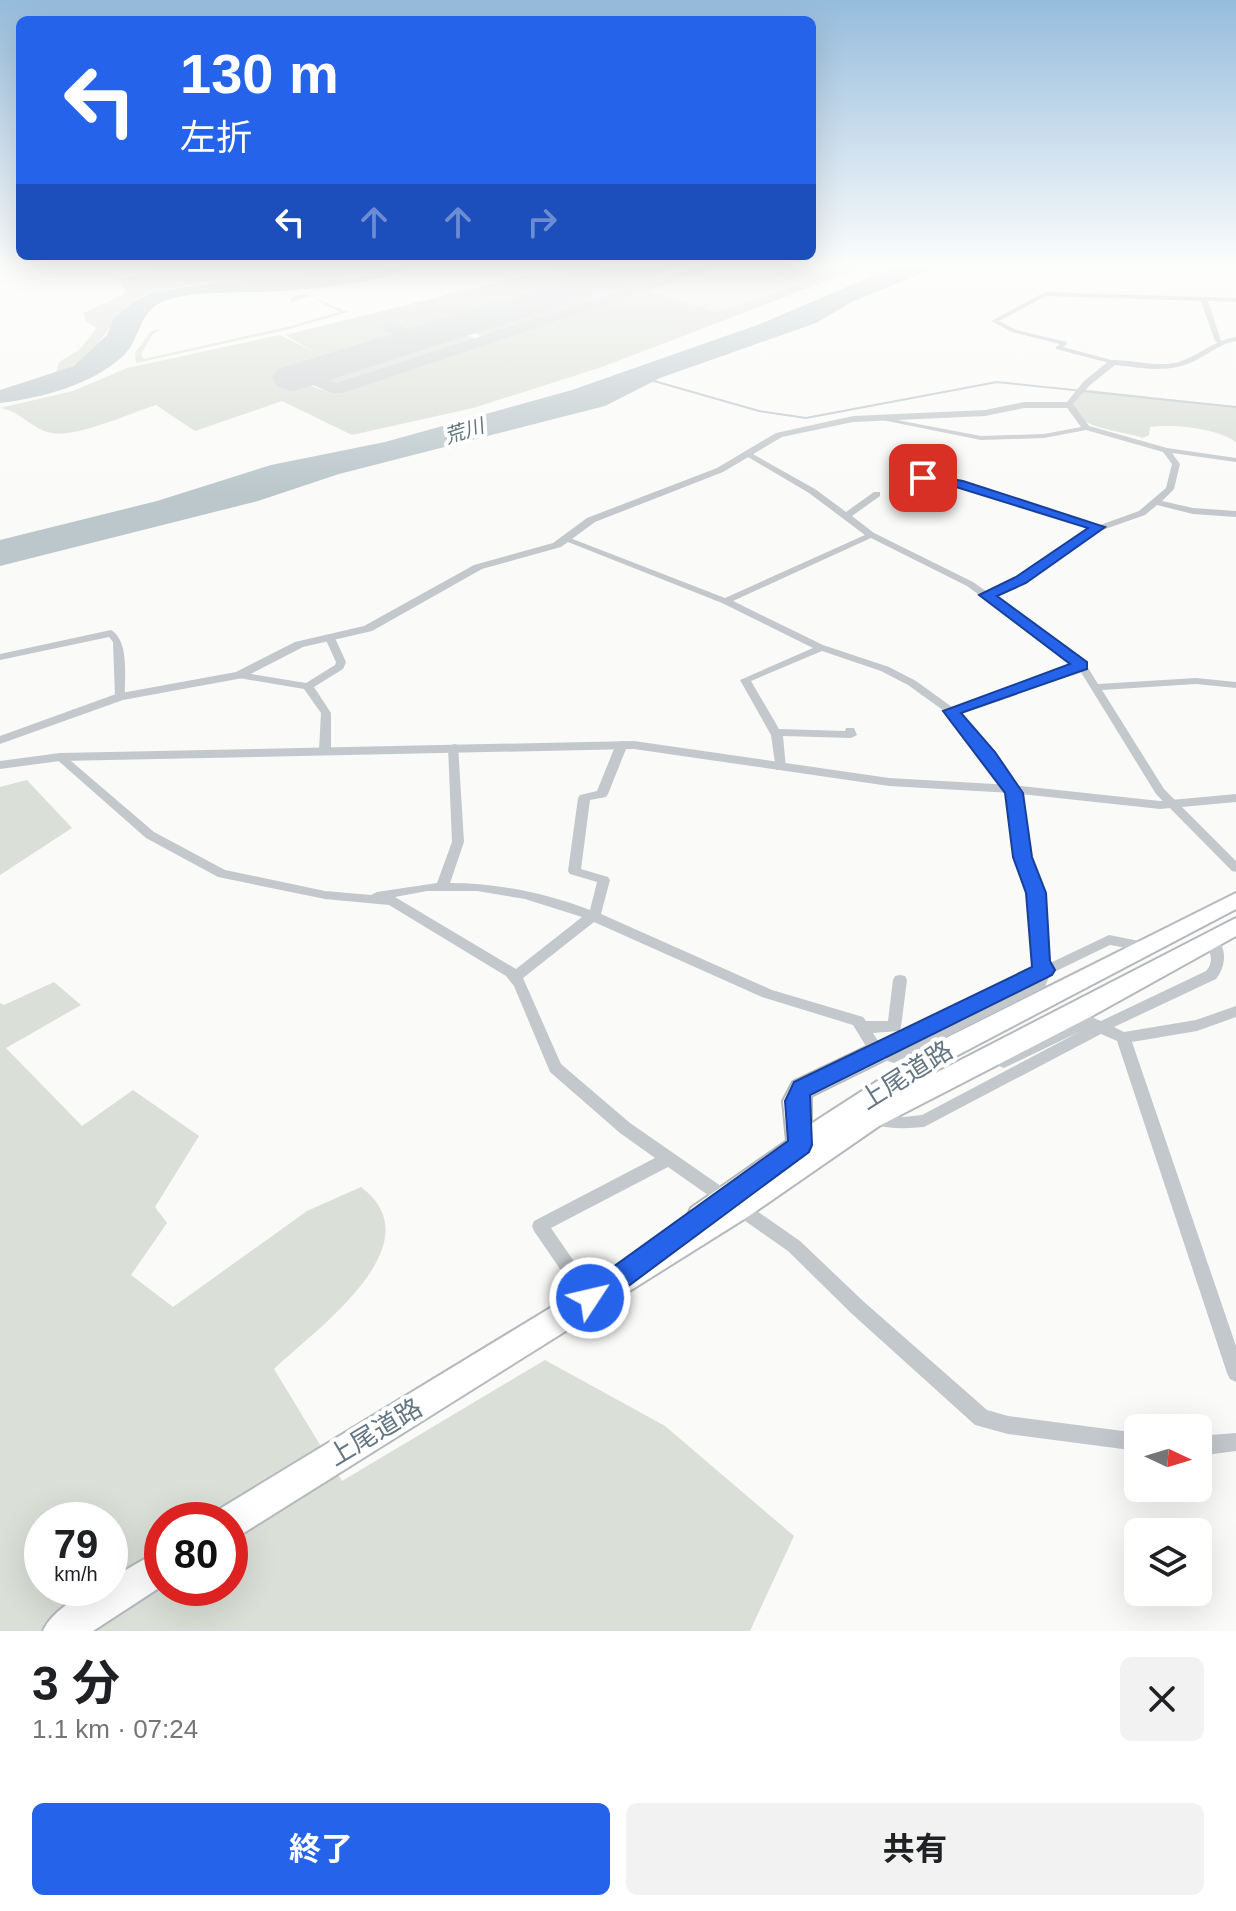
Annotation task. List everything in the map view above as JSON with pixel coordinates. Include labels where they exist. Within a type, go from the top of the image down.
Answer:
[{"type":"highway","name":"上尾道路","points":[[732,1203],[800,1145],[947,1049],[1236,900]]},
{"type":"highway","name":"上尾道路","points":[[248,1511],[505,1354],[732,1203],[870,1119],[1236,926]]},
{"type":"highway","points":[[800,1145],[796,1101],[802,1089],[877,1052]]},
{"type":"highway","points":[[61,1631],[144,1578]]},
{"type":"street","points":[[1053,340],[1065,343],[1058,348],[1113,362],[1156,368],[1198,356],[1207,346],[1226,340]]},
{"type":"street","points":[[1069,405],[1087,383],[1113,362]]},
{"type":"street","points":[[0,740],[120,697],[239,675],[299,644],[354,634],[404,612],[478,567],[567,540],[591,520],[751,455],[779,435],[853,419],[985,413],[1024,405],[1069,405]]},
{"type":"street","points":[[1069,405],[1086,428]]},
{"type":"street","points":[[876,418],[981,438],[1044,436],[1086,428],[1166,450],[1236,460]]},
{"type":"street","points":[[986,595],[1021,580],[1098,527],[1142,513],[1157,502],[1175,476],[1176,464],[1166,450]]},
{"type":"street","points":[[751,455],[812,491],[871,535],[986,595],[1081,665],[1172,805],[1236,868]]},
{"type":"street","points":[[921,478],[958,484],[1098,527]]},
{"type":"street","points":[[845,517],[877,494]]},
{"type":"street","points":[[1157,502],[1193,511],[1236,514]]},
{"type":"street","points":[[725,601],[871,535]]},
{"type":"street","points":[[567,540],[725,601],[822,648],[900,676],[951,711],[1012,789],[1023,857],[1036,893],[1039,962],[1045,970]]},
{"type":"street","points":[[0,657],[111,633],[118,642],[120,697]]},
{"type":"street","points":[[239,675],[308,686],[339,667],[341,662],[330,638]]},
{"type":"street","points":[[780,768],[775,732],[746,678],[822,648]]},
{"type":"street","points":[[951,711],[1081,665]]},
{"type":"street","points":[[1097,687],[1196,681],[1236,685]]},
{"type":"street","points":[[308,686],[326,713],[325,750]]},
{"type":"street","points":[[775,732],[851,735],[850,730]]},
{"type":"street","points":[[0,765],[60,757],[622,744],[889,782],[1012,789],[1172,805],[1236,798]]},
{"type":"street","points":[[515,977],[595,914],[604,880],[574,871],[584,798],[602,794],[622,744]]},
{"type":"street","points":[[442,886],[458,842],[454,747]]},
{"type":"street","points":[[60,757],[150,835],[222,874],[325,895],[374,897],[442,886],[527,894],[595,914],[778,999],[858,1021],[877,1052],[894,1057],[967,1026],[1033,989],[1040,983],[1045,970]]},
{"type":"street","points":[[374,897],[401,906],[515,977],[555,1068],[668,1159],[794,1246],[857,1307],[982,1418],[1008,1425],[1124,1440]]},
{"type":"street","points":[[877,1052],[1109,940],[1144,946]]},
{"type":"street","points":[[870,1119],[903,1123],[924,1121],[1102,1027],[1215,972],[1216,947],[1211,940]]},
{"type":"street","points":[[862,1027],[894,1027],[900,980]]},
{"type":"street","points":[[1001,1059],[1004,1062],[1089,1021],[1123,1038],[1197,1025],[1236,1011]]},
{"type":"street","points":[[1123,1038],[1236,1373]]},
{"type":"street","points":[[596,1295],[540,1226],[668,1159]]},
{"type":"street","points":[[1212,1445],[1236,1442]]},
{"type":"shaded area","points":[[87,340],[100,340],[72,367],[56,372],[59,362],[79,350]]},
{"type":"shaded area","points":[[144,340],[149,340],[141,354],[144,359],[240,340],[136,363],[135,353]]},
{"type":"shaded area","points":[[256,340],[290,340],[318,354],[294,340],[402,340],[286,377],[331,393],[493,340],[672,340],[602,367],[473,408],[352,435],[282,401],[195,431],[156,405],[62,434],[44,431],[0,408],[73,391],[127,368]]},
{"type":"shaded area","points":[[431,340],[479,340],[334,387],[313,377]]},
{"type":"shaded area","points":[[1081,389],[1236,407],[1236,442],[1217,433],[1194,428],[1150,427],[1149,435],[1143,438],[1102,428],[1082,420],[1069,405]]},
{"type":"shaded area","points":[[27,780],[72,828],[0,875],[0,787]]},
{"type":"shaded area","points":[[54,982],[81,1005],[6,1048],[82,1126],[133,1090],[199,1136],[155,1207],[167,1223],[131,1275],[173,1307],[307,1211],[361,1187],[381,1210],[385,1234],[378,1259],[362,1284],[340,1309],[274,1369],[342,1481],[545,1360],[665,1426],[794,1536],[750,1631],[0,1631],[0,1003],[4,1005]]},
{"type":"water","points":[[102,340],[134,340],[124,355],[82,382],[49,394],[0,403],[0,390],[74,366]]},
{"type":"water","name":"荒川","points":[[714,340],[767,340],[660,378],[605,406],[339,474],[258,501],[0,566],[0,540],[157,501],[271,465],[385,442],[572,390]]},
{"type":"waterway","points":[[654,381],[759,411],[806,418],[997,382],[1236,407]]},
{"type":"taxiway","points":[[302,376],[337,389],[486,340]]},
{"type":"runway","points":[[293,378],[414,340]]},
{"type":"route","points":[[590,1298],[800,1145],[796,1101],[802,1089],[906,1035],[1045,970],[1039,962],[1036,893],[1023,857],[1014,793],[989,755],[951,711],[1081,665],[986,595],[1021,580],[1098,527],[958,484],[923,478]]}]
